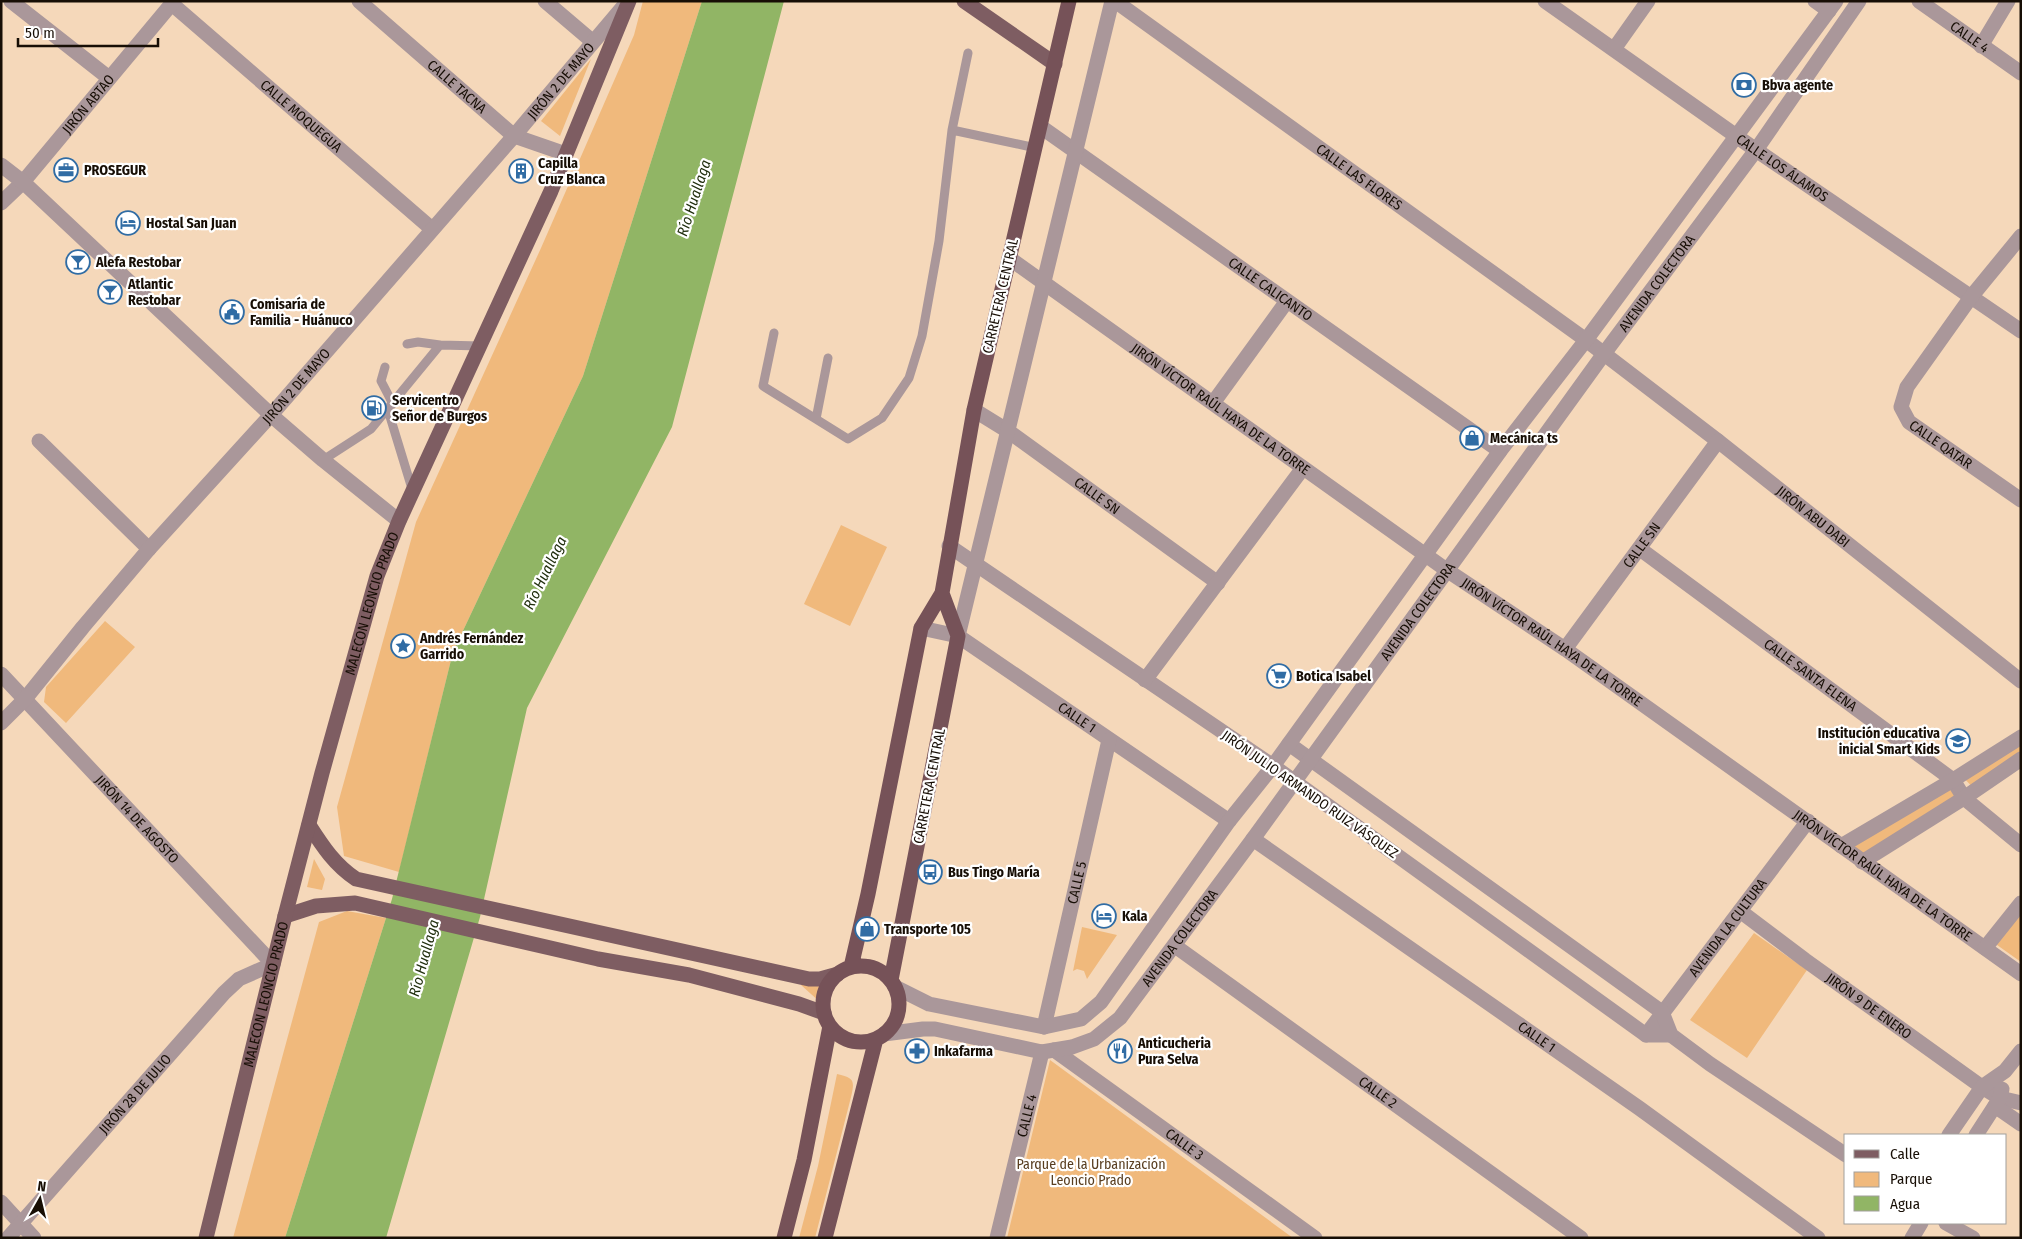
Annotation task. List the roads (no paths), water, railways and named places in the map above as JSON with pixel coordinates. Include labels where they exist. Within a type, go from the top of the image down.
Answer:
[{"type":"highway","name":"CARRETERA CENTRAL","points":[[844,970],[870,884],[921,628],[942,593],[974,410],[1069,1]]},
{"type":"highway","name":"CARRETERA CENTRAL","points":[[893,984],[958,636],[942,593]]},
{"type":"highway","points":[[784,1238],[804,1160],[827,1020],[823,998],[828,985],[844,970],[866,966],[880,971],[893,984],[899,1000],[898,1013],[893,1025],[880,1037],[864,1042],[851,1041],[840,1035],[827,1020]]},
{"type":"highway","points":[[825,1238],[880,1037]]},
{"type":"main road","name":"MALECON LEONCIO PRADO","points":[[206,1238],[285,916],[378,576],[400,521],[481,346],[566,154],[628,1]]},
{"type":"main road","points":[[964,1],[1055,64]]},
{"type":"main road","points":[[309,825],[332,858],[342,869],[356,879],[809,979],[820,979],[844,970]]},
{"type":"main road","points":[[285,916],[316,906],[355,903],[598,959],[689,975],[799,1004],[827,1020]]},
{"type":"street","points":[[12,1],[109,78]]},
{"type":"street","name":"CALLE TACNA","points":[[359,1],[514,136],[566,154]]},
{"type":"street","points":[[545,1],[592,41]]},
{"type":"street","name":"JIRÓN 2 DE MAYO","points":[[1,723],[25,698],[150,549],[271,415],[514,136],[592,41],[628,1]]},
{"type":"street","points":[[958,636],[1114,1]]},
{"type":"street","name":"CALLE LAS FLORES","points":[[1114,1],[1586,340],[1603,355]]},
{"type":"street","name":"CALLE LOS ÁLAMOS","points":[[1545,1],[1756,150],[2021,331]]},
{"type":"street","points":[[1614,49],[1648,1]]},
{"type":"street","points":[[1815,1],[1833,6]]},
{"type":"street","name":"AVENIDA COLECTORA","points":[[880,1037],[923,1029],[935,1029],[1048,1051],[1072,1047],[1094,1039],[1120,1018],[1253,839],[1603,355],[1756,150],[1859,1]]},
{"type":"street","name":"CALLE 4","points":[[1919,1],[2021,73]]},
{"type":"street","points":[[1982,46],[2008,1]]},
{"type":"street","name":"JIRÓN ABTAO","points":[[1,203],[23,182],[173,2]]},
{"type":"street","name":"CALLE MOQUEGUA","points":[[173,2],[432,229]]},
{"type":"street","name":"AVENIDA COLECTORA","points":[[893,984],[929,1004],[1044,1027],[1081,1019],[1101,1002],[1229,821],[1273,766],[1500,452],[1586,340],[1833,6]]},
{"type":"street","name":"CALLE CALICANTO","points":[[1041,128],[1500,452]]},
{"type":"street","points":[[1,165],[23,182],[271,415],[323,460],[400,521]]},
{"type":"street","name":"CALLE QATAR","points":[[2021,236],[1971,297],[1907,387],[1902,407],[1909,422],[2021,500]]},
{"type":"street","name":"JIRÓN VÍCTOR RAÚL HAYA DE LA TORRE","points":[[1009,258],[1425,555],[1565,649],[2021,974]]},
{"type":"street","points":[[1213,403],[1287,301]]},
{"type":"street","name":"JIRÓN ABU DABI","points":[[1603,355],[1718,441],[2021,681]]},
{"type":"street","name":"CALLE SN","points":[[974,410],[1008,431],[1218,583]]},
{"type":"street","points":[[39,441],[150,549]]},
{"type":"street","name":"CALLE SN","points":[[1565,649],[1718,441]]},
{"type":"street","points":[[1145,680],[1303,468]]},
{"type":"street","name":"JIRÓN JULIO ARMANDO RUIZ VÁSQUEZ","points":[[949,546],[1273,766],[1485,917],[1646,1035]]},
{"type":"street","name":"CALLE SANTA ELENA","points":[[1640,548],[1953,780],[1964,798],[2021,845]]},
{"type":"street","name":"CALLE 1","points":[[921,628],[958,636],[1229,821]]},
{"type":"street","name":"JIRÓN 14 DE AGOSTO","points":[[1,674],[273,964]]},
{"type":"street","points":[[1841,846],[1953,780],[2021,737]]},
{"type":"street","name":"CALLE 5","points":[[1044,1027],[1109,740]]},
{"type":"street","name":"JIRÓN JULIO ARMANDO RUIZ VÁSQUEZ","points":[[1289,744],[1662,1012]]},
{"type":"street","points":[[1862,862],[1964,798],[2021,759]]},
{"type":"street","name":"AVENIDA LA CULTURA","points":[[1646,1035],[1808,821]]},
{"type":"street","name":"CALLE 1","points":[[1253,839],[1639,1108],[1818,1238]]},
{"type":"street","points":[[1485,917],[1502,897]]},
{"type":"street","points":[[1985,948],[2021,903]]},
{"type":"street","name":"JIRÓN 9 DE ENERO","points":[[1740,912],[1982,1087],[1997,1102]]},
{"type":"street","name":"CALLE 2","points":[[1175,946],[1581,1238]]},
{"type":"street","name":"JIRÓN 28 DE JULIO","points":[[8,1238],[224,993],[238,979],[273,964]]},
{"type":"street","points":[[1662,1012],[1671,1035],[1710,1064],[1844,1154]]},
{"type":"street","points":[[1646,1035],[1671,1035]]},
{"type":"street","name":"CALLE 4","points":[[997,1238],[1048,1051]]},
{"type":"street","name":"CALLE 3","points":[[1048,1051],[1315,1238]]},
{"type":"street","points":[[1951,1134],[1982,1087],[2005,1071],[2021,1051]]},
{"type":"street","points":[[1977,1134],[1997,1102],[2005,1071]]},
{"type":"street","points":[[1997,1102],[2021,1103]]},
{"type":"street","points":[[1997,1102],[2021,1124]]},
{"type":"street","points":[[1,1202],[34,1238]]},
{"type":"street","points":[[1912,1238],[1920,1224]]},
{"type":"street","points":[[1948,1224],[1972,1238]]},
{"type":"lane","points":[[774,333],[763,386],[848,440],[882,418],[909,378],[922,336],[938,241],[952,130],[968,53]]},
{"type":"lane","points":[[952,130],[1036,148]]},
{"type":"lane","points":[[407,344],[418,342],[440,345],[481,346]]},
{"type":"lane","points":[[323,460],[371,430],[440,345]]},
{"type":"lane","points":[[816,419],[828,358]]},
{"type":"lane","points":[[385,367],[381,381],[391,407],[413,492]]},
{"type":"water","name":"Río Huallaga","points":[[702,1],[784,1],[672,427],[527,708],[480,917],[386,1238],[285,1238],[392,899],[453,652],[583,376]]},
{"type":"place","name":"Bbva agente","points":[[1744,85]]},
{"type":"place","name":"PROSEGUR","points":[[66,170]]},
{"type":"place","name":"Capilla Cruz Blanca","points":[[521,171]]},
{"type":"place","name":"Hostal San Juan","points":[[128,223]]},
{"type":"place","name":"Alefa Restobar","points":[[78,262]]},
{"type":"place","name":"Atlantic Restobar","points":[[110,292]]},
{"type":"place","name":"Comisaría de Familia - Huánuco","points":[[232,312]]},
{"type":"place","name":"Servicentro Señor de Burgos","points":[[374,408]]},
{"type":"place","name":"Mecánica ts","points":[[1472,438]]},
{"type":"place","name":"Andrés Fernández Garrido","points":[[403,646]]},
{"type":"place","name":"Botica Isabel","points":[[1279,676]]},
{"type":"place","name":"Institución educativa inicial Smart Kids","points":[[1958,741]]},
{"type":"place","name":"Bus Tingo María","points":[[930,872]]},
{"type":"place","name":"Kala","points":[[1104,916]]},
{"type":"place","name":"Transporte 105","points":[[867,929]]},
{"type":"place","name":"Inkafarma","points":[[917,1051]]},
{"type":"place","name":"Anticucheria Pura Selva","points":[[1120,1051]]},
{"type":"park label","name":"Parque de la Urbanización Leoncio Prado","points":[[1091,1172]]}]
